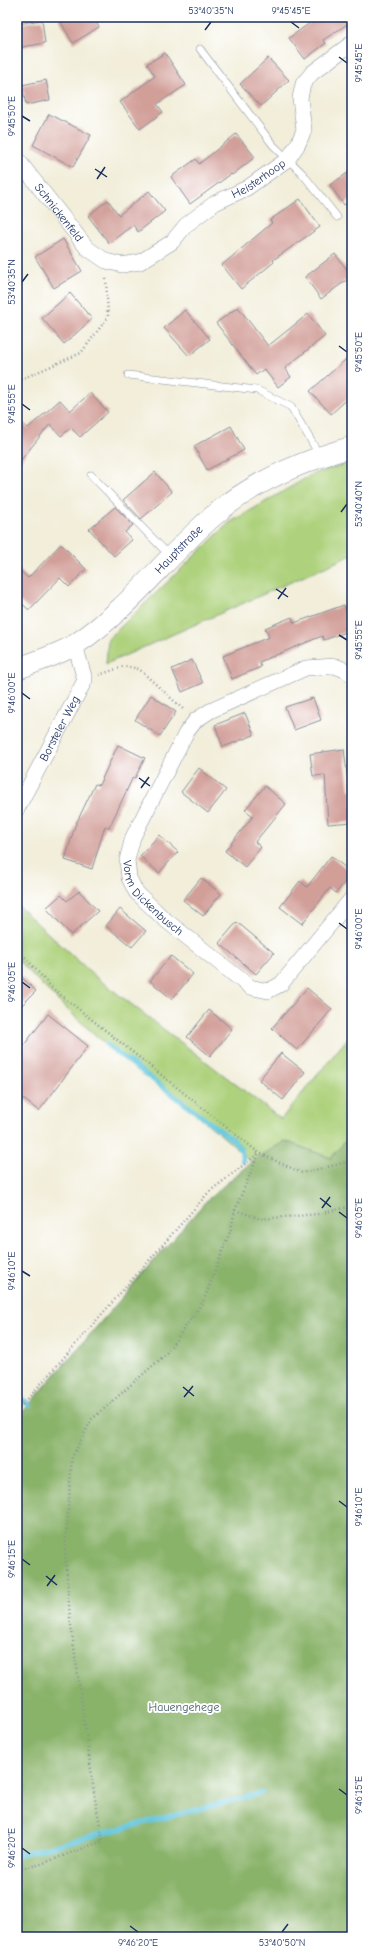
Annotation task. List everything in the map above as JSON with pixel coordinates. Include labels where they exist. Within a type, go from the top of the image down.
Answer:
[{"type":"main road","name":"Hauptstraße","points":[[17,669],[75,645],[110,617],[213,516],[236,500],[276,474],[320,456],[352,447]]},
{"type":"street","name":"Heisterhoop","points":[[106,261],[122,265],[140,262],[172,242],[186,225],[215,203],[247,188],[288,158],[298,144],[304,130],[300,98],[303,84],[312,73],[352,43]]},
{"type":"street","name":"Schnickenfeld","points":[[17,159],[86,248],[106,261]]},
{"type":"street","points":[[75,645],[86,680]]},
{"type":"street","name":"Vorm Dickenbusch","points":[[352,675],[335,666],[306,668],[210,711],[196,720],[186,733],[171,759],[133,837],[127,860],[129,878],[136,892],[163,918],[250,987],[268,991],[280,984],[352,898]]},
{"type":"street","name":"Borsteler Weg","points":[[17,809],[86,680]]},
{"type":"lane","points":[[200,49],[273,145],[302,173],[337,217]]},
{"type":"lane","points":[[128,375],[257,390],[291,407],[320,456]]},
{"type":"lane","points":[[91,475],[171,557]]},
{"type":"path","points":[[17,381],[82,353],[108,317],[106,261]]},
{"type":"path","points":[[86,680],[125,666],[139,669],[196,720]]},
{"type":"path","points":[[17,948],[51,987],[259,1153],[302,1173],[352,1161]]},
{"type":"path","points":[[17,1869],[38,1865],[103,1841],[95,1799],[70,1618],[65,1551],[72,1457],[92,1419],[165,1354],[203,1302],[231,1228],[235,1210],[259,1153]]},
{"type":"path","points":[[17,1411],[209,1192],[259,1153]]},
{"type":"path","points":[[235,1210],[261,1219],[318,1214],[352,1206]]},
{"type":"green space","points":[[352,462],[352,555],[106,664],[108,639],[229,523],[313,474]]},
{"type":"green space","points":[[17,905],[97,978],[281,1119],[352,1033],[352,1133],[331,1158],[285,1141],[251,1162],[217,1131],[95,1035],[60,1003],[17,959]]},
{"type":"green space","name":"Hauengehege","points":[[352,1133],[352,1937],[17,1937],[17,1476],[19,1416],[206,1201],[251,1162],[285,1141],[331,1158]]},
{"type":"building","points":[[58,17],[93,17],[99,27],[73,43]]},
{"type":"building","points":[[318,17],[352,17],[352,21],[323,40],[326,43],[305,59],[289,38]]},
{"type":"building","points":[[42,20],[45,43],[17,48],[17,24]]},
{"type":"building","points":[[165,53],[186,85],[157,104],[163,112],[140,129],[120,102],[155,76],[147,64]]},
{"type":"building","points":[[268,58],[289,80],[261,106],[240,84]]},
{"type":"building","points":[[46,80],[50,100],[26,105],[22,85]]},
{"type":"building","points":[[49,114],[91,135],[73,167],[33,145]]},
{"type":"building","points":[[236,134],[255,157],[190,204],[171,177],[196,159],[199,164]]},
{"type":"building","points":[[352,170],[352,199],[344,205],[330,185]]},
{"type":"building","points":[[149,191],[165,211],[138,232],[133,225],[109,243],[88,216],[108,200],[119,215]]},
{"type":"building","points":[[300,199],[320,227],[273,260],[274,262],[241,289],[222,265],[272,223],[270,220]]},
{"type":"building","points":[[63,239],[82,271],[54,288],[35,257]]},
{"type":"building","points":[[335,254],[352,276],[321,299],[305,277]]},
{"type":"building","points":[[70,293],[92,319],[64,344],[42,318]]},
{"type":"building","points":[[238,307],[268,346],[308,314],[325,336],[285,368],[291,377],[278,387],[264,369],[256,375],[216,323]]},
{"type":"building","points":[[185,310],[210,339],[189,356],[164,328]]},
{"type":"building","points":[[352,354],[352,395],[331,414],[310,391]]},
{"type":"building","points":[[90,393],[108,412],[80,437],[71,428],[61,436],[50,424],[17,465],[17,419],[28,428],[60,400],[70,411]]},
{"type":"building","points":[[231,426],[244,450],[207,470],[194,446]]},
{"type":"building","points":[[155,472],[172,492],[141,519],[123,500]]},
{"type":"building","points":[[115,507],[133,525],[125,532],[132,540],[114,556],[89,529]]},
{"type":"building","points":[[61,544],[86,569],[69,587],[60,578],[29,610],[17,599],[17,568],[28,578]]},
{"type":"building","points":[[344,605],[352,630],[324,640],[322,636],[259,662],[261,667],[232,679],[223,656],[269,637],[265,628],[292,617],[294,623]]},
{"type":"building","points":[[192,660],[203,683],[182,692],[172,669]]},
{"type":"building","points":[[151,695],[176,712],[160,736],[135,720]]},
{"type":"building","points":[[313,698],[321,720],[294,730],[285,707]]},
{"type":"building","points":[[245,713],[254,735],[223,747],[215,725]]},
{"type":"building","points":[[118,745],[145,758],[135,778],[133,777],[109,828],[105,826],[92,869],[65,860],[75,826],[95,784],[99,785]]},
{"type":"building","points":[[344,749],[349,790],[352,790],[352,822],[328,824],[325,775],[313,776],[310,754]]},
{"type":"building","points":[[199,768],[226,790],[208,813],[181,792]]},
{"type":"building","points":[[265,786],[286,804],[255,842],[261,847],[245,867],[225,851],[253,816],[245,810]]},
{"type":"building","points":[[159,835],[178,852],[159,873],[140,856]]},
{"type":"building","points":[[331,856],[352,873],[336,893],[330,888],[302,924],[280,907],[300,881],[307,887]]},
{"type":"building","points":[[201,878],[221,894],[203,916],[183,900]]},
{"type":"building","points":[[79,891],[98,911],[71,935],[46,908],[61,895],[67,901]]},
{"type":"building","points":[[120,909],[146,931],[132,947],[106,926]]},
{"type":"building","points":[[237,922],[274,953],[256,974],[219,943]]},
{"type":"building","points":[[171,956],[193,974],[172,999],[150,981]]},
{"type":"building","points":[[17,973],[36,991],[17,1010]]},
{"type":"building","points":[[307,988],[332,1009],[297,1050],[272,1028]]},
{"type":"building","points":[[209,1010],[232,1029],[210,1056],[187,1037]]},
{"type":"building","points":[[48,1014],[88,1046],[39,1111],[17,1094],[17,1054]]},
{"type":"building","points":[[281,1053],[305,1072],[283,1100],[259,1080]]},
{"type":"waterway","points":[[107,1045],[233,1140],[241,1149],[243,1161]]},
{"type":"waterway","points":[[17,1395],[29,1405]]},
{"type":"waterway","points":[[17,1855],[262,1793]]}]
